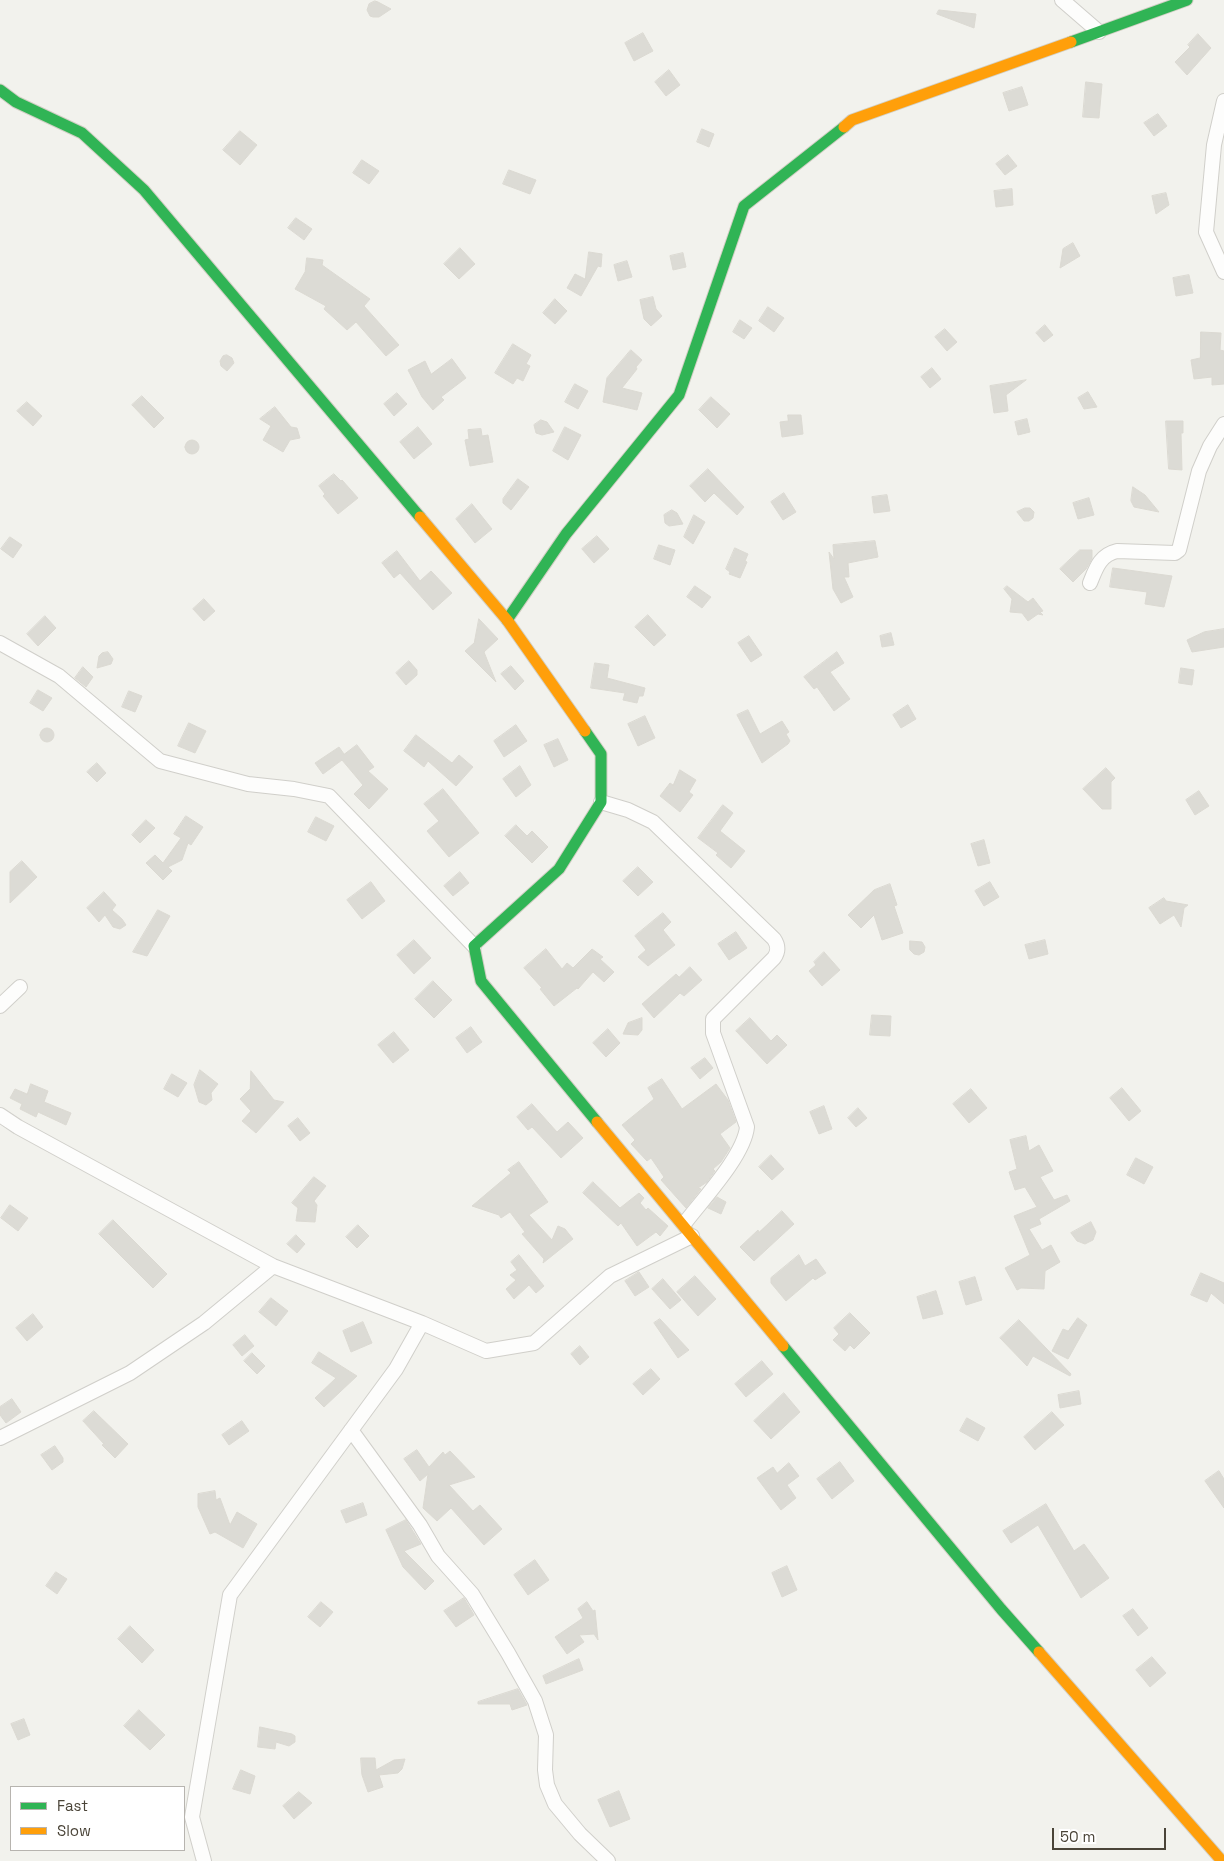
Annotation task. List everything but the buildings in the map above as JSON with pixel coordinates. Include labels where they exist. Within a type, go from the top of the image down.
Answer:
[{"type":"street","points":[[1062,0],[1099,32]]},
{"type":"street","points":[[507,620],[566,534],[679,395],[744,206],[852,120],[1187,0]]},
{"type":"street","points":[[0,90],[16,102],[82,133],[144,190],[507,620],[601,754],[601,802],[558,869],[474,946]]},
{"type":"street","points":[[1224,101],[1214,145],[1206,232],[1224,272]]},
{"type":"street","points":[[1090,583],[1098,563],[1109,552],[1175,553],[1180,550],[1199,471],[1210,446],[1224,424]]},
{"type":"street","points":[[0,643],[59,676],[160,761],[248,784],[294,789],[329,796],[474,946],[481,981],[1001,1609],[1222,1861]]},
{"type":"street","points":[[601,802],[628,810],[653,822],[777,944],[777,954],[774,958],[713,1019],[712,1032],[747,1127],[746,1136],[736,1157],[684,1224]]},
{"type":"street","points":[[0,1006],[20,987]]},
{"type":"street","points":[[0,1115],[18,1127],[273,1266],[486,1351],[534,1343],[610,1276],[692,1236]]},
{"type":"street","points":[[0,1438],[130,1373],[204,1323],[273,1266]]},
{"type":"street","points":[[204,1861],[192,1817],[230,1595],[396,1369],[422,1324]]},
{"type":"street","points":[[351,1430],[420,1526],[438,1556],[472,1594],[508,1654],[535,1701],[546,1735],[545,1770],[547,1785],[555,1804],[580,1834],[608,1861]]},
{"type":"traffic: fast","points":[[1071,42],[1187,0]]},
{"type":"traffic: fast","points":[[0,90],[16,102],[82,133],[144,190],[420,517]]},
{"type":"traffic: fast","points":[[507,620],[566,534],[679,395],[744,206],[844,127]]},
{"type":"traffic: fast","points":[[585,731],[601,754],[601,802],[559,869],[474,946],[481,981],[597,1122]]},
{"type":"traffic: fast","points":[[783,1346],[1001,1609],[1039,1652]]},
{"type":"traffic: slow","points":[[844,127],[852,120],[1071,42]]},
{"type":"traffic: slow","points":[[420,517],[507,620],[585,731]]},
{"type":"traffic: slow","points":[[597,1122],[783,1346]]},
{"type":"traffic: slow","points":[[1039,1652],[1222,1861]]}]
